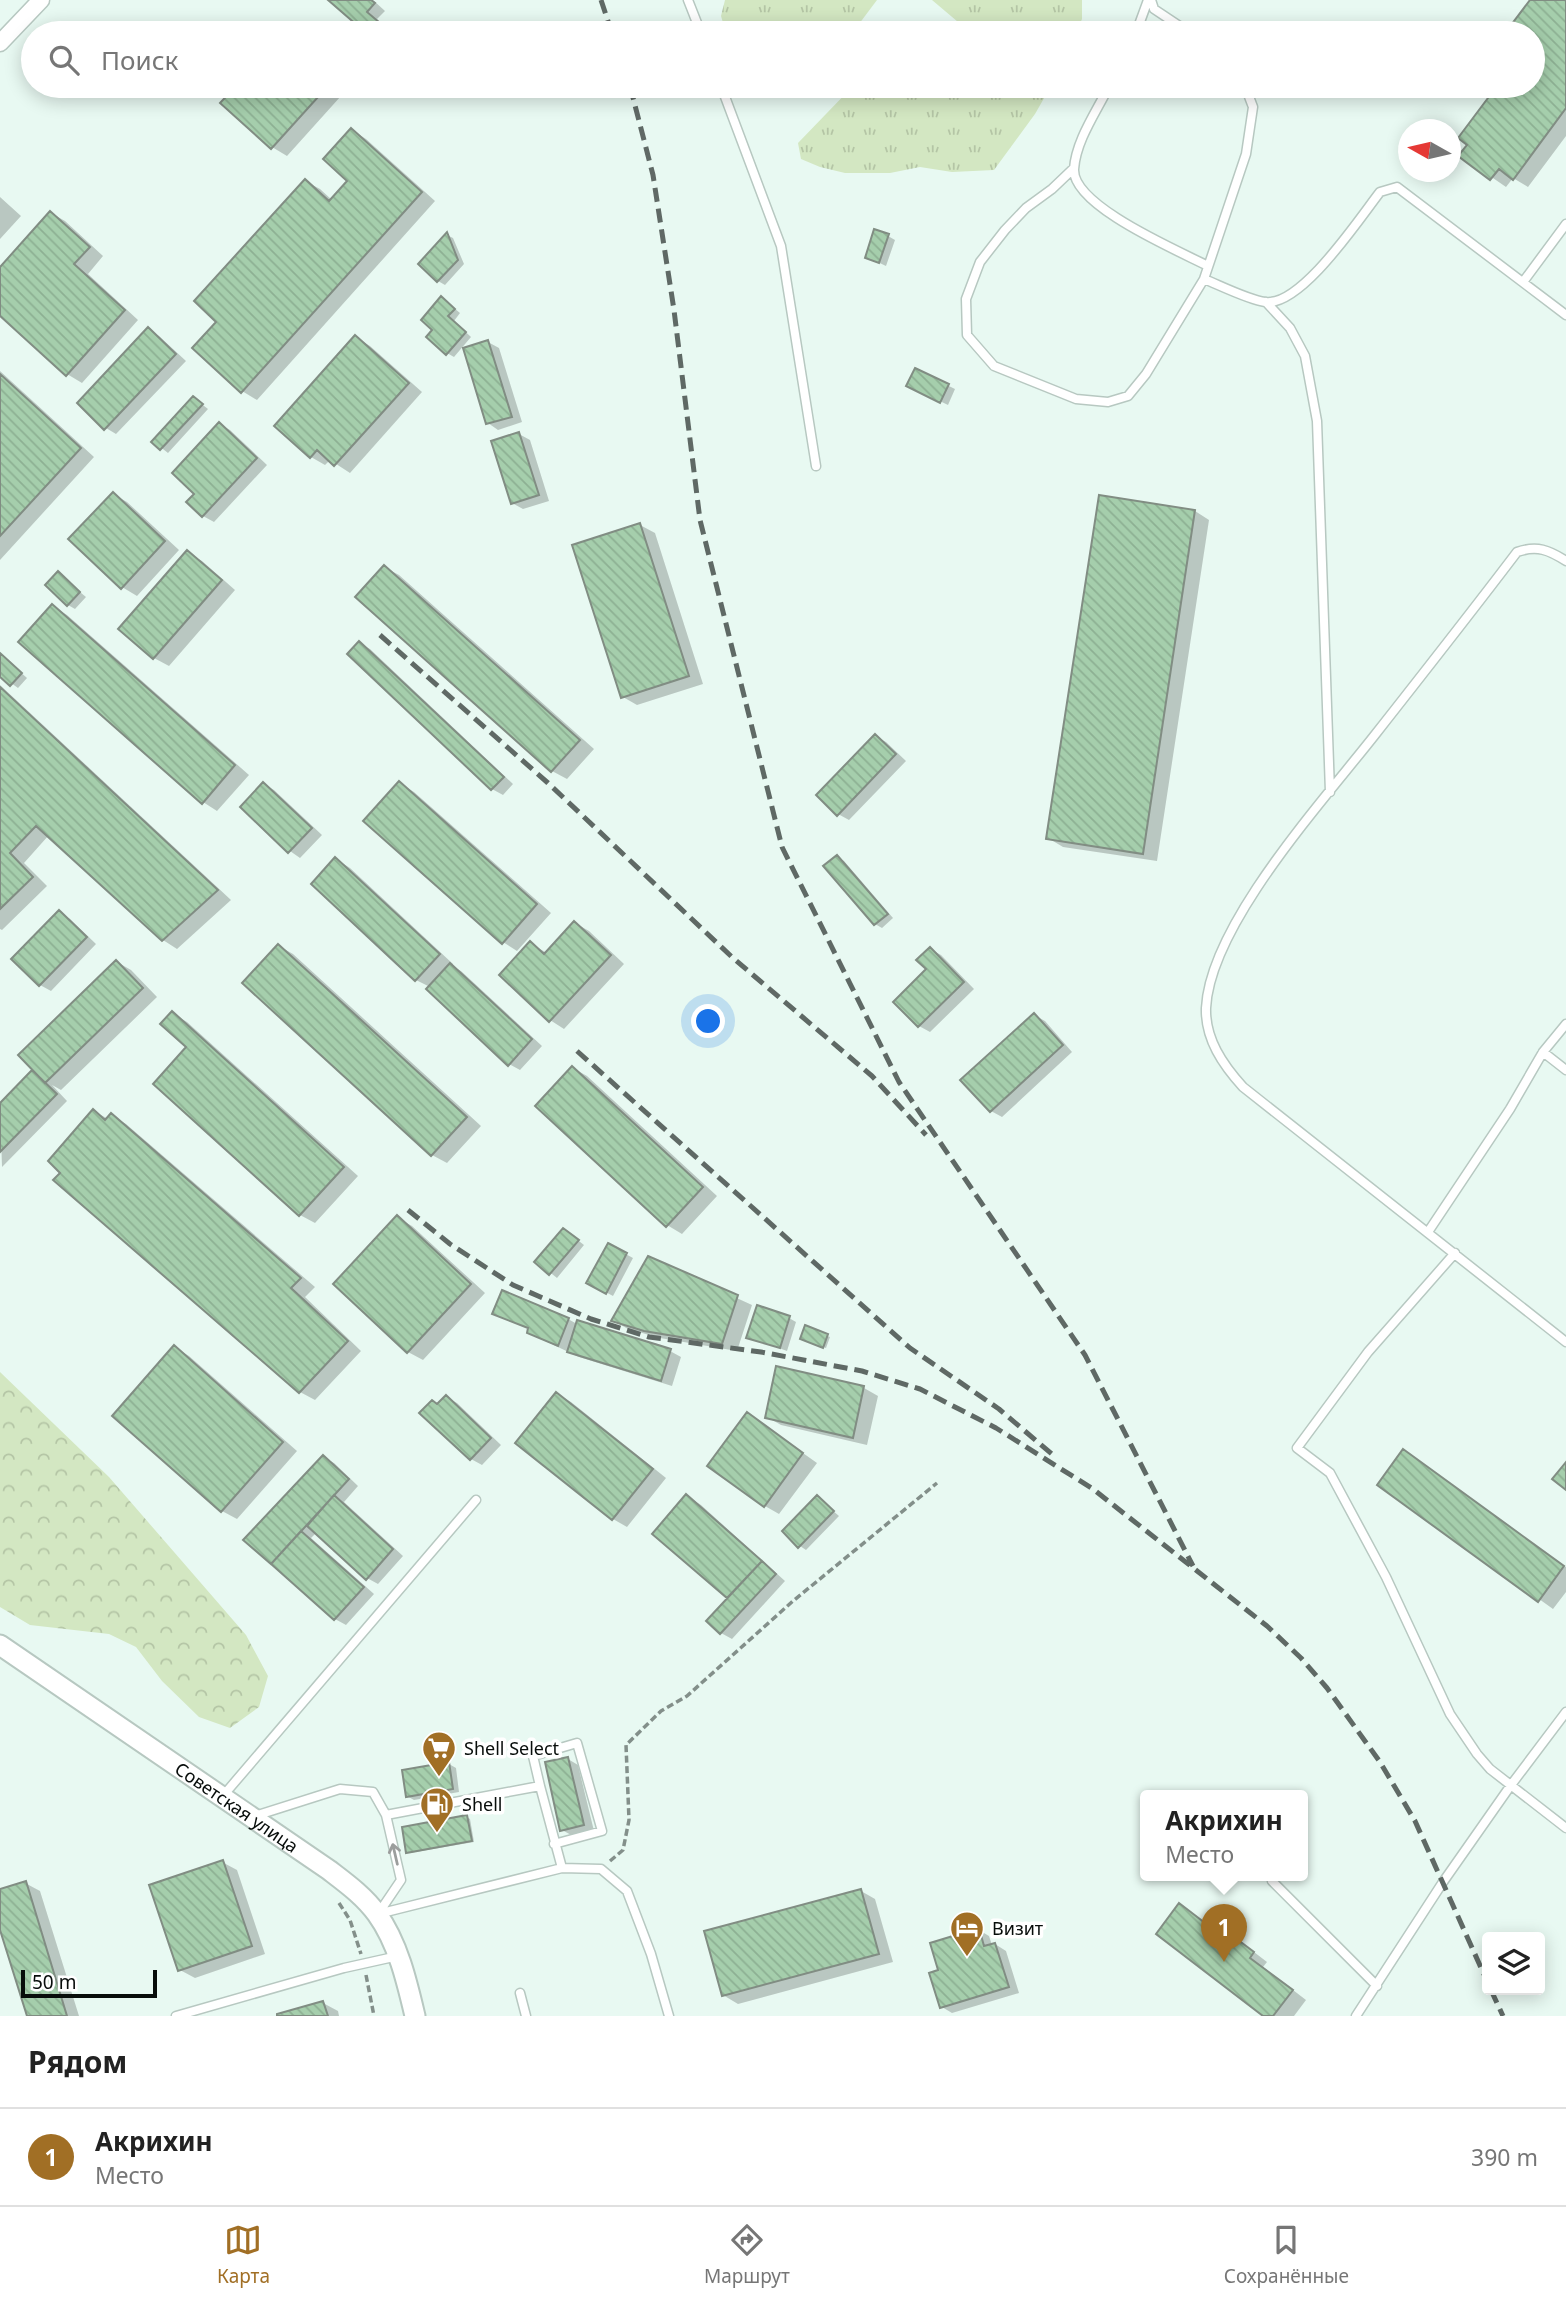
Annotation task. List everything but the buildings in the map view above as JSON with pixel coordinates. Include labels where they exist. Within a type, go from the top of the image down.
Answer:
[{"type":"street","points":[[0,43],[41,0]]},
{"type":"street","name":"Советская улица","points":[[0,1645],[329,1870],[366,1901],[378,1914],[398,1956],[415,2016]]},
{"type":"lane","points":[[688,0],[696,21]]},
{"type":"lane","points":[[1141,21],[1149,0]]},
{"type":"lane","points":[[1149,0],[1154,9],[1172,21]]},
{"type":"lane","points":[[725,98],[781,246],[816,466]]},
{"type":"lane","points":[[1103,98],[1082,142],[1074,168],[1075,180],[1086,197],[1119,220],[1208,266]]},
{"type":"lane","points":[[1074,168],[1019,216],[980,262],[966,299],[967,335],[994,366],[1076,399],[1108,402],[1128,396],[1146,374],[1203,279],[1246,154],[1253,107],[1250,98]]},
{"type":"lane","points":[[1265,302],[1280,300],[1311,279],[1380,192],[1397,187],[1566,315]]},
{"type":"lane","points":[[1523,282],[1566,224]]},
{"type":"lane","points":[[1203,279],[1265,302],[1290,328],[1305,356],[1317,421],[1330,792]]},
{"type":"lane","points":[[1566,561],[1549,549],[1530,547],[1517,552],[1269,870],[1231,931],[1214,969],[1206,1007],[1209,1032],[1223,1064],[1243,1087],[1566,1342]]},
{"type":"lane","points":[[1429,1232],[1544,1052],[1566,1024]]},
{"type":"lane","points":[[1544,1052],[1566,1070]]},
{"type":"lane","points":[[1455,1253],[1368,1352],[1297,1448],[1330,1473],[1386,1577],[1450,1714],[1490,1769],[1566,1828]]},
{"type":"lane","points":[[222,1797],[476,1500]]},
{"type":"lane","points":[[1356,2016],[1443,1882],[1566,1712]]},
{"type":"lane","points":[[554,1844],[602,1831],[577,1744],[533,1756],[554,1844],[562,1868]]},
{"type":"lane","points":[[386,1815],[540,1786]]},
{"type":"lane","points":[[252,1817],[340,1790],[373,1792],[386,1815],[401,1880],[378,1914]]},
{"type":"lane","points":[[378,1914],[562,1868],[601,1869],[627,1891],[651,1954],[669,2016]]},
{"type":"lane","points":[[1272,1881],[1377,1986]]},
{"type":"lane","points":[[176,2016],[398,1956]]},
{"type":"lane","points":[[520,1993],[526,2016]]},
{"type":"path","points":[[601,1869],[623,1850],[629,1820],[626,1745],[661,1711],[687,1696],[793,1601],[937,1483]]},
{"type":"path","points":[[364,1964],[374,2016]]},
{"type":"green space","points":[[725,0],[877,0],[861,21],[722,21]]},
{"type":"green space","points":[[932,0],[1082,0],[1081,21],[957,21]]},
{"type":"green space","points":[[841,98],[1044,98],[994,170],[952,172],[920,167],[890,173],[845,173],[801,159],[798,143]]},
{"type":"green space","points":[[0,1372],[109,1477],[246,1635],[268,1676],[259,1707],[230,1728],[199,1717],[162,1681],[136,1647],[109,1634],[30,1625],[0,1607]]},
{"type":"railway","points":[[601,0],[608,21]]},
{"type":"railway","points":[[633,98],[653,175],[674,310],[700,520],[782,847],[899,1082],[1085,1355],[1193,1566]]},
{"type":"railway","points":[[380,635],[548,783],[733,958],[872,1076],[926,1135]]},
{"type":"railway","points":[[577,1051],[910,1348],[999,1409],[1053,1455]]},
{"type":"railway","points":[[408,1210],[450,1244],[513,1285],[591,1319],[649,1337],[761,1352],[862,1371],[920,1389],[996,1428],[1093,1489],[1267,1626],[1301,1658],[1327,1688],[1380,1762],[1415,1821],[1482,1970]]},
{"type":"railway","points":[[1493,1995],[1503,2016]]},
{"type":"place","name":"Shell Select","points":[[439,1778]]},
{"type":"place","name":"Shell","points":[[437,1834]]},
{"type":"place","name":"Визит","points":[[967,1958]]},
{"type":"place","name":"Акрихин","points":[[1224,1962]]}]
